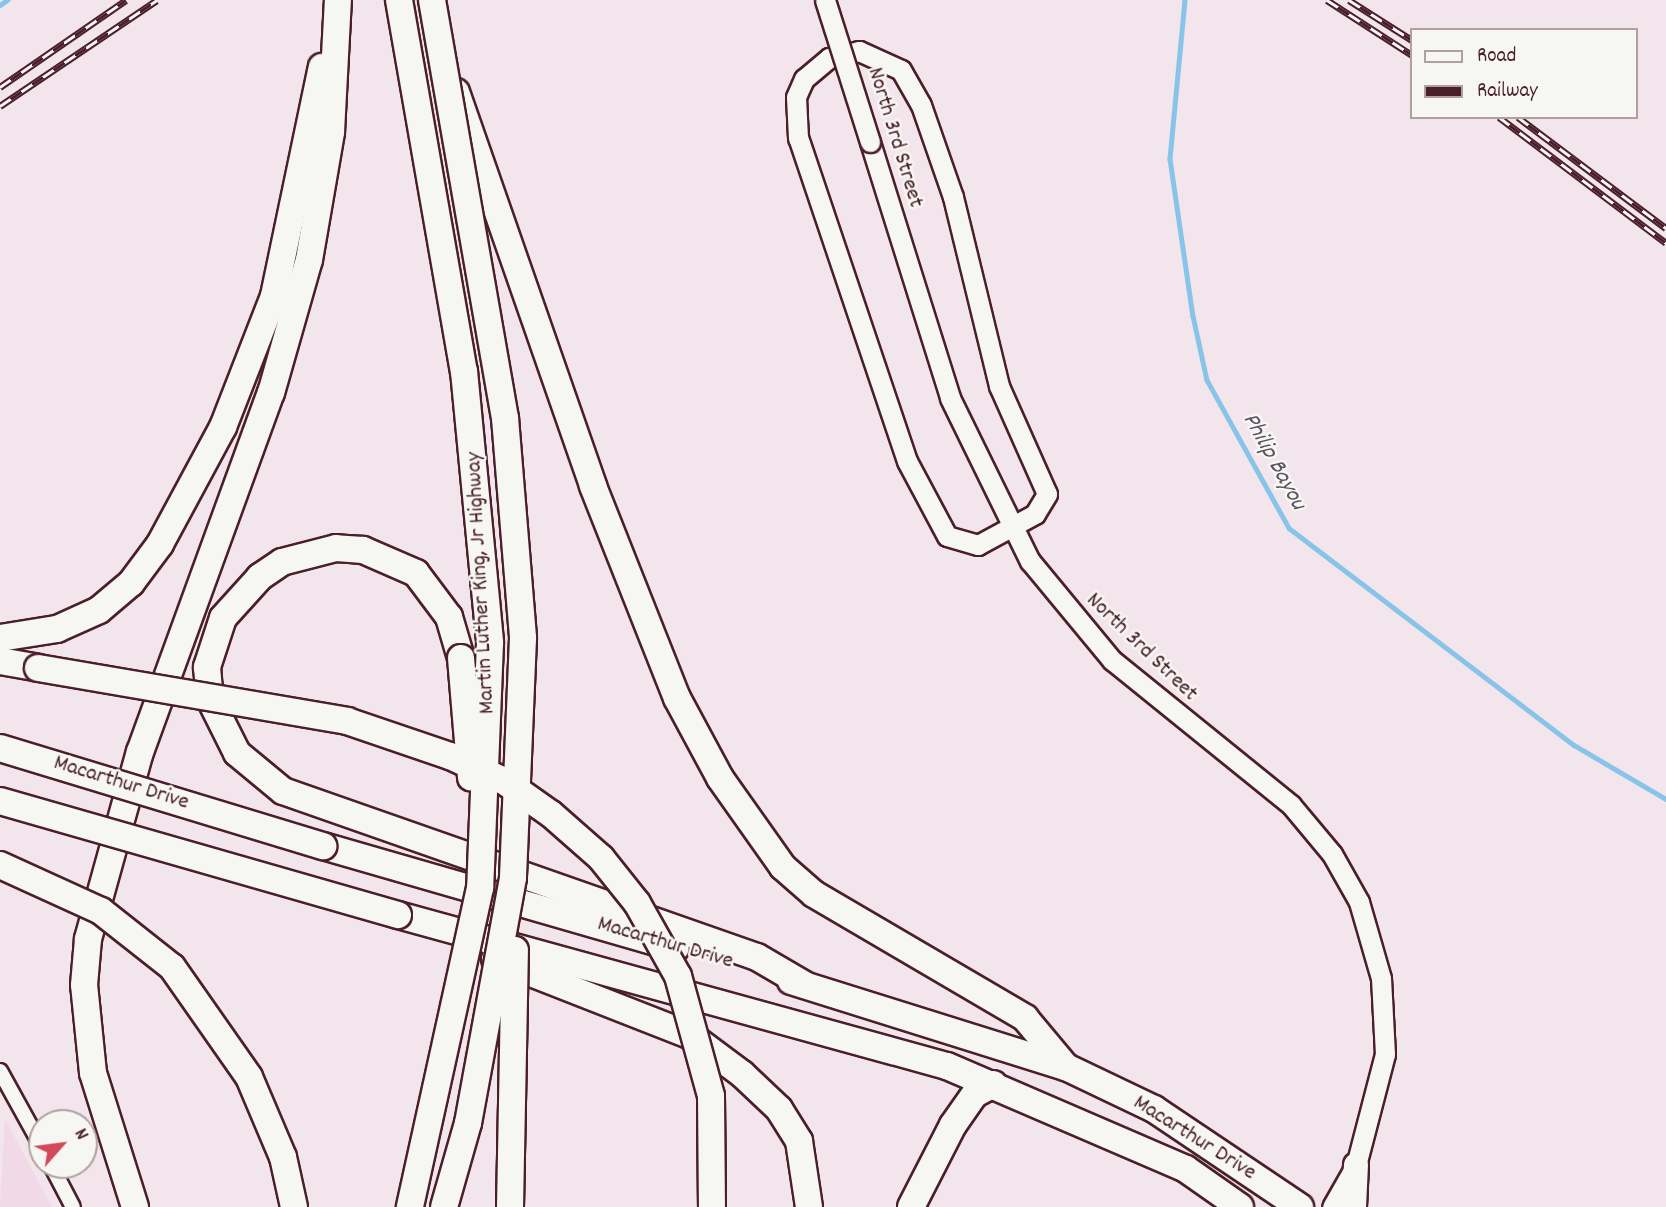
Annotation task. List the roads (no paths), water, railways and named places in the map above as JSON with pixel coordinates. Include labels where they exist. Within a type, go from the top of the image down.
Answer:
[{"type":"highway","points":[[135,1207],[93,1073],[84,985],[88,939],[140,752],[271,393],[309,260],[333,120],[336,0]]},
{"type":"highway","points":[[0,638],[57,629],[116,598],[154,554],[203,467],[246,377],[285,258],[336,0]]},
{"type":"highway","name":"Martin Luther King, Jr Highway","points":[[399,0],[475,453],[490,656],[481,888],[410,1207]]},
{"type":"highway","name":"Martin Luther King, Jr Highway","points":[[432,0],[513,494],[523,638],[513,878],[468,1123],[444,1207]]},
{"type":"highway","points":[[439,44],[593,486],[692,729],[750,825],[783,867],[847,919],[1025,1018],[1066,1067]]},
{"type":"highway","points":[[481,888],[461,658],[449,617],[415,573],[363,550],[336,548],[282,562],[260,577],[223,618],[207,667],[210,699],[237,753],[283,791],[757,957],[805,985]]},
{"type":"highway","points":[[0,661],[347,721],[450,756],[504,781],[551,814],[601,858],[637,903],[678,976],[711,1096],[712,1207]]},
{"type":"highway","name":"Macarthur Drive","points":[[0,748],[323,846],[805,985],[1066,1067],[1154,1109],[1300,1207]]},
{"type":"highway","name":"Macarthur Drive","points":[[0,801],[994,1084],[1186,1169],[1240,1207]]},
{"type":"highway","points":[[0,865],[102,911],[172,967],[250,1077],[282,1157],[293,1207]]},
{"type":"highway","points":[[510,1207],[513,878]]},
{"type":"highway","points":[[400,916],[436,936],[691,1036],[763,1092],[789,1123],[803,1158],[809,1207]]},
{"type":"highway","points":[[911,1207],[953,1125],[975,1094],[994,1084]]},
{"type":"highway","points":[[1354,1207],[1356,1165]]},
{"type":"highway","points":[[1186,1169],[1228,1207]]},
{"type":"street","name":"North 3rd Street","points":[[825,0],[950,398],[1010,528],[1052,592],[1111,660],[1291,805],[1348,879],[1372,940],[1386,1013],[1378,1092],[1356,1165],[1332,1207]]},
{"type":"street","points":[[859,51],[888,60],[920,105],[953,197],[999,386],[1047,494],[1035,514],[1010,528],[978,545],[947,536],[888,415],[796,127],[796,96],[804,79],[830,58],[859,51]]},
{"type":"street","points":[[0,1072],[28,1122]]},
{"type":"street","points":[[58,1179],[73,1207]]},
{"type":"waterway","points":[[0,5],[7,0]]},
{"type":"waterway","name":"Philip Bayou","points":[[1185,0],[1170,159],[1193,316],[1207,380],[1289,528],[1574,745],[1666,799]]},
{"type":"railway","points":[[0,87],[126,0]]},
{"type":"railway","points":[[0,106],[157,0]]},
{"type":"railway","points":[[1327,0],[1410,54]]},
{"type":"railway","points":[[1349,0],[1410,39]]},
{"type":"railway","points":[[1502,119],[1666,243]]},
{"type":"railway","points":[[1521,119],[1666,228]]}]
